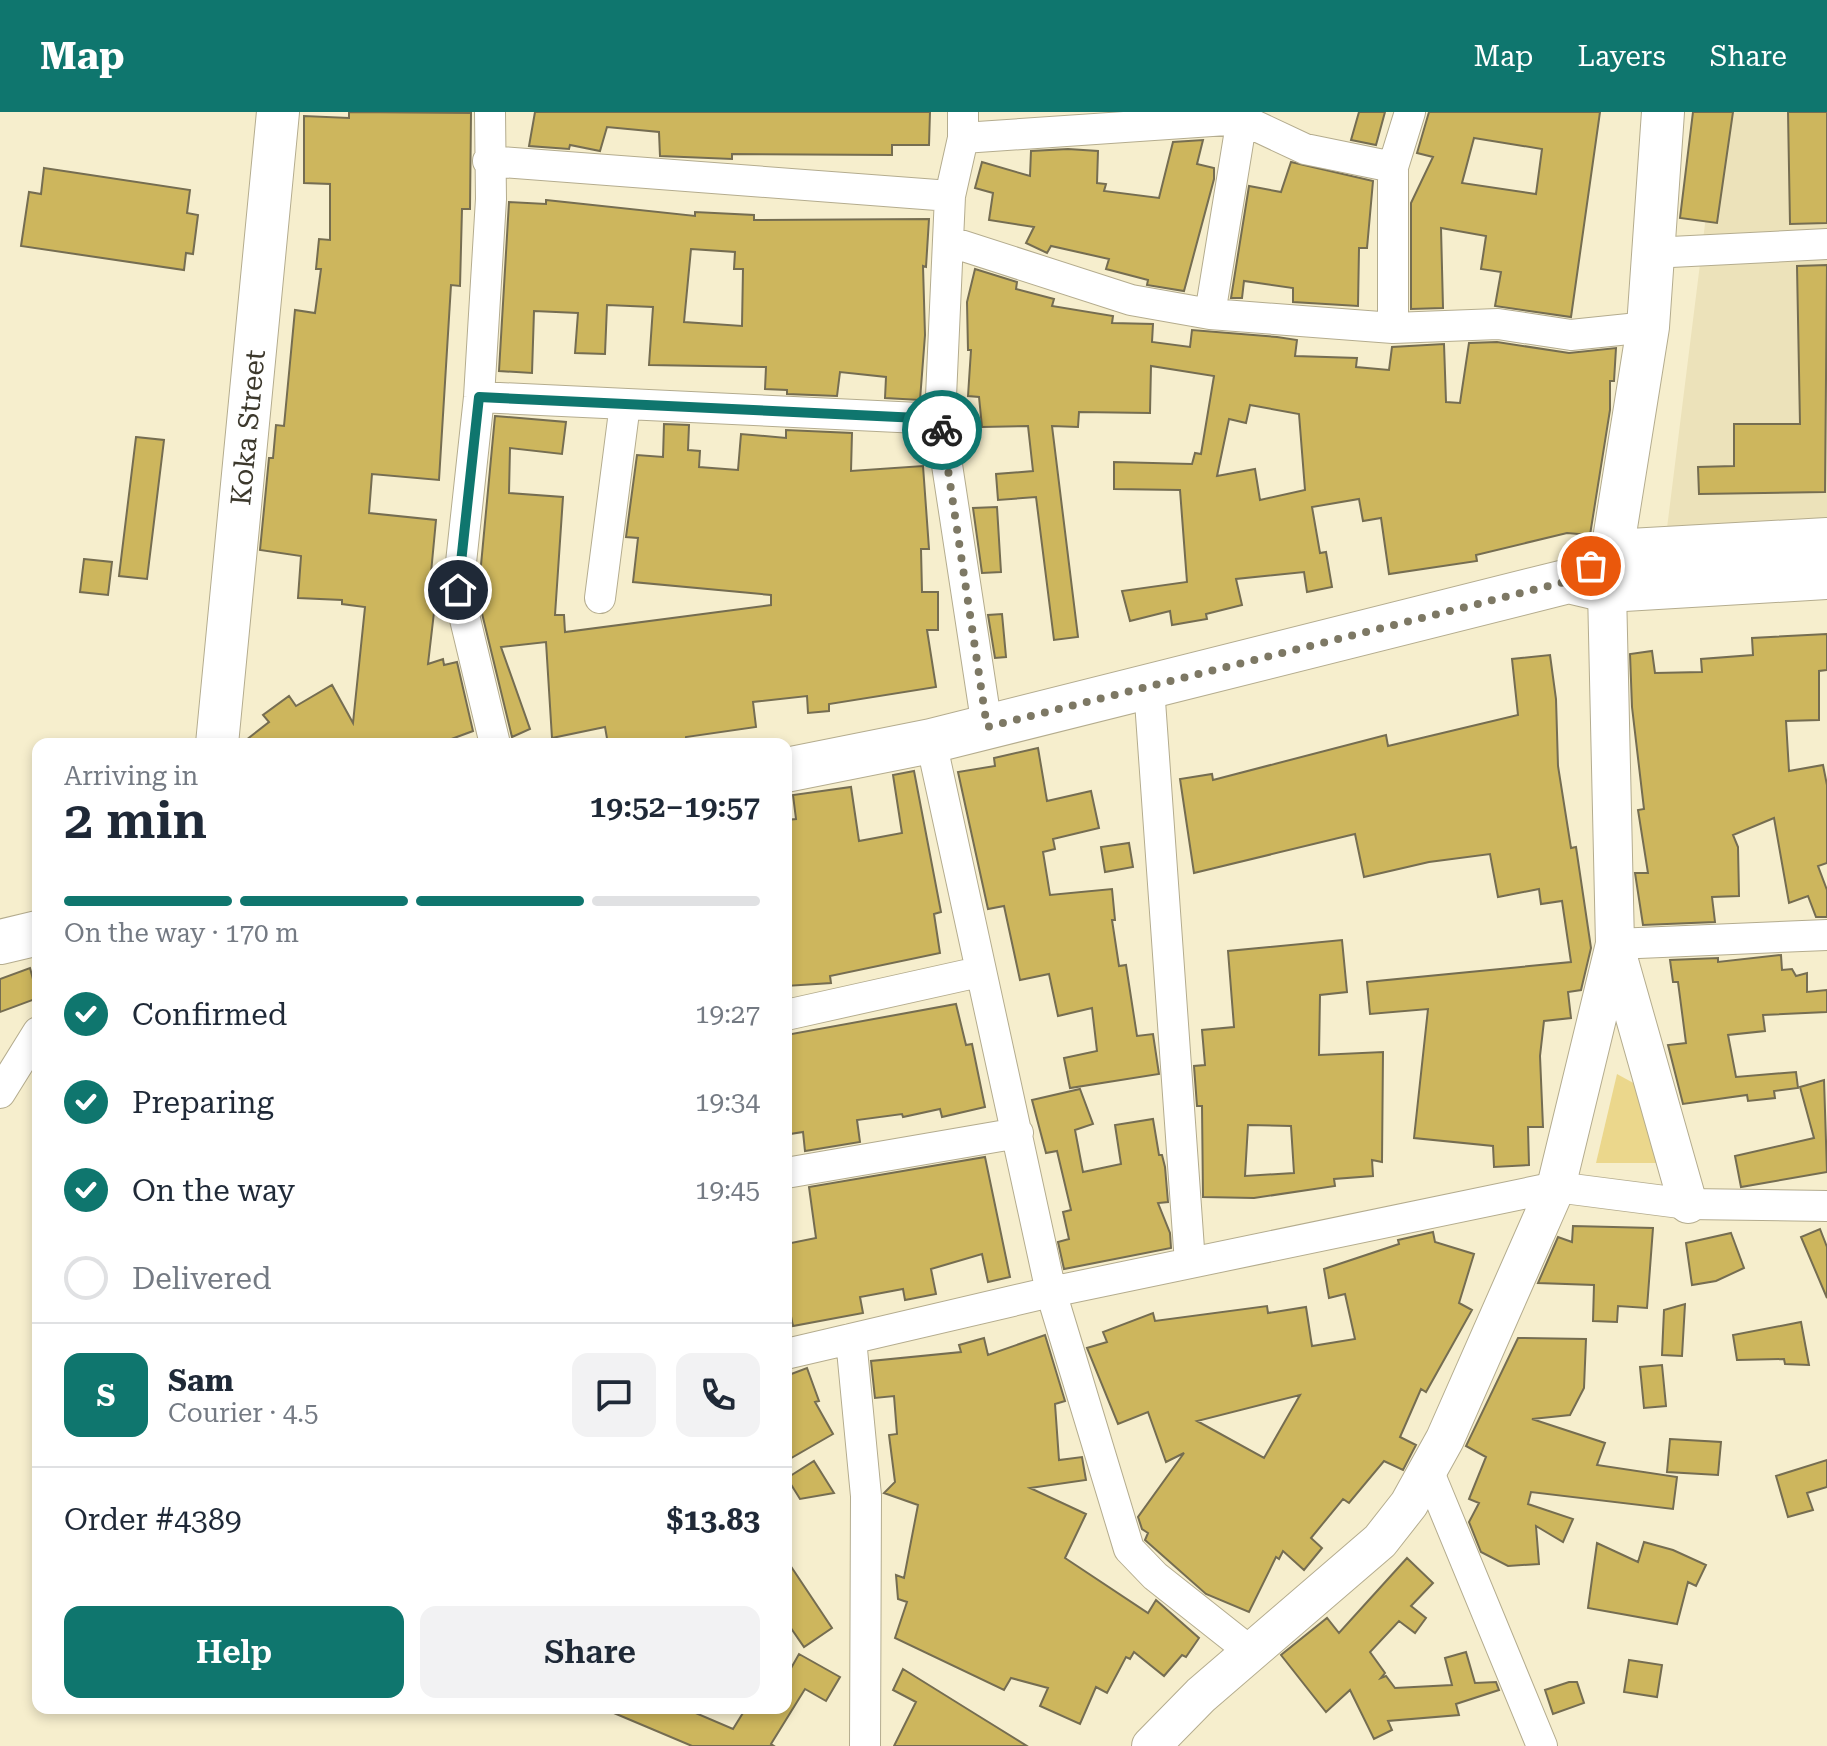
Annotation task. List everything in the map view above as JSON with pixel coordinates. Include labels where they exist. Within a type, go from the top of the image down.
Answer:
[{"type":"main road","name":"Koka Street","points":[[218,738],[278,112]]},
{"type":"main road","points":[[1596,574],[1648,327],[1663,112]]},
{"type":"main road","points":[[792,769],[931,741],[1596,574],[1827,540]]},
{"type":"main road","points":[[1596,574],[1827,577]]},
{"type":"main road","points":[[0,942],[32,934]]},
{"type":"street","points":[[490,112],[488,161],[491,199],[479,397],[458,590],[494,738]]},
{"type":"street","points":[[1393,328],[1393,167],[1410,112]]},
{"type":"street","points":[[987,727],[940,419],[950,196],[963,125],[1242,116],[1305,149],[1393,167]]},
{"type":"street","points":[[1210,314],[1242,116]]},
{"type":"street","points":[[488,161],[950,196]]},
{"type":"street","points":[[948,241],[1131,300],[1210,314],[1393,328],[1498,324],[1571,335],[1648,327]]},
{"type":"street","points":[[1651,253],[1827,244]]},
{"type":"street","points":[[479,397],[940,419]]},
{"type":"street","points":[[600,598],[625,404]]},
{"type":"street","points":[[1596,574],[1615,944],[1688,1204]]},
{"type":"street","points":[[1149,687],[1190,1263]]},
{"type":"street","points":[[931,741],[1051,1292],[1129,1549],[1155,1576],[1251,1652]]},
{"type":"street","points":[[1615,944],[1827,935]]},
{"type":"street","points":[[1151,1746],[1201,1695],[1380,1541],[1409,1504],[1502,1315],[1556,1187],[1615,944]]},
{"type":"street","points":[[792,1014],[979,972]]},
{"type":"street","points":[[0,1093],[32,1042]]},
{"type":"street","points":[[792,1172],[1018,1133]]},
{"type":"street","points":[[792,1353],[1051,1292],[1556,1187],[1688,1204],[1827,1206]]},
{"type":"street","points":[[851,1339],[866,1496],[865,1746]]},
{"type":"street","points":[[1428,1470],[1542,1746]]},
{"type":"shaded area","points":[[1719,112],[1827,112],[1827,521],[1667,528]]},
{"type":"shaded area","points":[[1617,1074],[1637,1085],[1657,1163],[1596,1163]]},
{"type":"building","points":[[349,112],[471,113],[470,209],[462,209],[460,286],[451,285],[439,480],[372,474],[369,513],[436,520],[429,594],[436,595],[428,664],[443,659],[444,665],[457,662],[473,731],[454,738],[249,738],[269,722],[263,715],[289,696],[296,706],[332,685],[353,723],[365,607],[342,604],[342,600],[298,598],[301,556],[260,550],[269,458],[273,458],[276,425],[284,426],[295,310],[315,313],[321,269],[316,269],[319,239],[330,240],[330,184],[304,183],[304,116],[349,118]]},
{"type":"building","points":[[535,112],[930,112],[929,145],[892,145],[892,155],[732,154],[732,159],[660,156],[659,132],[607,127],[600,151],[570,145],[569,149],[529,146]]},
{"type":"building","points":[[1359,112],[1385,112],[1376,145],[1351,140]]},
{"type":"building","points":[[1429,112],[1600,112],[1571,317],[1495,306],[1501,272],[1481,269],[1486,236],[1441,228],[1443,308],[1411,309],[1411,203],[1433,157],[1417,153]],"holes":[[[1474,138],[1542,149],[1536,194],[1462,183]]]},
{"type":"building","points":[[1693,112],[1733,112],[1717,223],[1680,218]]},
{"type":"building","points":[[1788,112],[1827,112],[1827,223],[1790,224]]},
{"type":"building","points":[[1203,140],[1197,164],[1214,168],[1214,179],[1184,291],[1147,285],[1148,280],[1106,269],[1109,259],[1051,246],[1047,253],[1026,243],[1034,227],[989,220],[993,193],[975,188],[982,162],[1030,176],[1031,151],[1068,149],[1098,151],[1097,183],[1106,184],[1104,191],[1159,198],[1173,142]]},
{"type":"building","points":[[1291,162],[1373,181],[1367,248],[1359,248],[1358,306],[1293,302],[1293,288],[1244,281],[1242,298],[1231,298],[1249,186],[1281,192]]},
{"type":"building","points":[[44,168],[190,190],[187,213],[198,215],[193,254],[186,253],[184,270],[21,246],[29,192],[41,194]]},
{"type":"building","points":[[546,200],[695,216],[695,212],[754,215],[754,220],[929,219],[926,267],[923,266],[925,335],[920,400],[885,398],[886,377],[840,372],[837,396],[787,394],[787,390],[765,389],[766,367],[649,365],[653,307],[607,305],[605,354],[575,353],[578,313],[534,311],[532,373],[499,371],[509,202],[546,204]],"holes":[[[691,249],[735,252],[734,269],[743,269],[742,326],[684,322]]]},
{"type":"building","points":[[1827,265],[1825,492],[1699,494],[1698,467],[1734,466],[1734,424],[1800,424],[1797,266]]},
{"type":"building","points":[[975,269],[1017,282],[1016,289],[1054,299],[1052,306],[1113,316],[1112,323],[1153,324],[1152,342],[1190,347],[1192,330],[1277,337],[1297,340],[1295,356],[1357,358],[1356,367],[1389,370],[1392,347],[1444,344],[1446,402],[1460,403],[1469,343],[1497,342],[1569,353],[1616,348],[1614,381],[1610,381],[1610,410],[1590,535],[1567,533],[1476,555],[1477,561],[1389,574],[1381,518],[1363,521],[1359,499],[1312,507],[1320,553],[1326,552],[1332,587],[1307,592],[1304,572],[1236,579],[1242,605],[1206,614],[1207,619],[1172,625],[1170,611],[1130,621],[1122,591],[1187,582],[1180,490],[1114,489],[1114,462],[1192,464],[1195,453],[1201,454],[1214,376],[1151,366],[1150,413],[1079,412],[1078,427],[1052,426],[1078,637],[1054,640],[1036,497],[998,500],[996,474],[1033,471],[1028,426],[982,427],[979,397],[968,396],[971,350],[968,350],[967,302]],"holes":[[[1250,405],[1299,414],[1305,490],[1260,500],[1255,469],[1217,476],[1229,419],[1246,423]]]},
{"type":"building","points":[[495,416],[566,422],[562,454],[510,448],[509,493],[563,497],[555,615],[564,615],[565,632],[771,605],[771,595],[633,582],[638,538],[626,537],[637,455],[663,457],[664,424],[689,425],[688,450],[700,451],[699,467],[738,470],[741,434],[786,438],[786,430],[852,433],[851,471],[923,466],[929,549],[921,549],[922,592],[938,592],[938,630],[927,630],[936,687],[829,704],[829,711],[808,713],[807,696],[753,702],[756,727],[686,738],[607,738],[605,727],[552,738],[546,642],[501,647],[530,729],[512,737],[478,597]]},
{"type":"building","points":[[136,437],[164,440],[147,579],[119,576]]},
{"type":"building","points":[[997,507],[1001,572],[982,573],[973,508]]},
{"type":"building","points":[[84,559],[112,562],[108,595],[80,592]]},
{"type":"building","points":[[1002,614],[1006,657],[995,658],[988,615]]},
{"type":"building","points":[[1827,634],[1827,670],[1819,671],[1819,720],[1786,721],[1789,771],[1823,765],[1827,785],[1827,863],[1818,866],[1827,890],[1827,917],[1816,917],[1808,896],[1789,903],[1774,818],[1733,835],[1738,847],[1739,896],[1712,897],[1715,922],[1643,925],[1635,873],[1648,873],[1638,810],[1644,809],[1632,707],[1630,654],[1652,651],[1655,673],[1702,672],[1701,659],[1753,655],[1752,638]]},
{"type":"building","points":[[1550,655],[1556,699],[1558,766],[1571,848],[1576,847],[1591,948],[1581,990],[1568,992],[1571,1018],[1544,1021],[1540,1056],[1543,1127],[1528,1127],[1529,1165],[1494,1167],[1493,1146],[1414,1138],[1428,1009],[1370,1014],[1367,982],[1571,962],[1562,901],[1541,904],[1539,889],[1498,897],[1490,854],[1429,862],[1364,877],[1355,834],[1194,873],[1180,779],[1212,774],[1213,780],[1386,735],[1388,746],[1518,715],[1512,659]]},
{"type":"building","points":[[1038,748],[1047,801],[1091,791],[1099,828],[1053,839],[1055,849],[1043,852],[1050,895],[1112,889],[1115,920],[1112,920],[1119,966],[1126,965],[1137,1036],[1153,1034],[1159,1074],[1070,1088],[1064,1058],[1097,1051],[1092,1008],[1058,1016],[1049,974],[1020,980],[1004,906],[988,909],[958,772],[995,766],[994,758]]},
{"type":"building","points":[[914,771],[941,912],[934,914],[940,953],[830,976],[831,983],[792,986],[792,819],[796,819],[793,795],[851,787],[859,841],[902,833],[893,775]]},
{"type":"building","points":[[1129,843],[1133,867],[1105,872],[1101,847]]},
{"type":"building","points":[[1342,940],[1347,992],[1320,995],[1319,1055],[1383,1052],[1382,1162],[1372,1160],[1373,1176],[1334,1179],[1335,1186],[1254,1198],[1203,1197],[1202,1106],[1197,1106],[1194,1066],[1205,1065],[1202,1030],[1234,1027],[1228,951]],"holes":[[[1248,1125],[1291,1126],[1294,1173],[1245,1176]]]},
{"type":"building","points":[[1781,955],[1782,970],[1792,969],[1796,976],[1807,973],[1807,992],[1827,990],[1827,1012],[1763,1015],[1765,1031],[1728,1035],[1736,1077],[1796,1072],[1798,1088],[1774,1091],[1775,1098],[1748,1101],[1747,1095],[1683,1104],[1668,1045],[1686,1043],[1678,982],[1673,982],[1670,960],[1718,958],[1718,962]]},
{"type":"building","points":[[30,968],[32,1000],[0,1012],[0,979]]},
{"type":"building","points":[[956,1004],[966,1045],[972,1044],[985,1107],[942,1117],[940,1109],[903,1117],[902,1114],[857,1120],[860,1142],[805,1151],[803,1132],[792,1134],[792,1034]]},
{"type":"building","points":[[1824,1080],[1827,1172],[1741,1187],[1735,1156],[1814,1138],[1800,1087]]},
{"type":"building","points":[[1080,1089],[1093,1124],[1075,1130],[1083,1172],[1121,1164],[1115,1125],[1153,1119],[1159,1155],[1162,1155],[1165,1167],[1168,1202],[1158,1203],[1170,1233],[1171,1248],[1064,1269],[1058,1242],[1069,1239],[1063,1212],[1071,1210],[1057,1151],[1046,1153],[1032,1100]]},
{"type":"building","points":[[985,1157],[1010,1277],[988,1282],[982,1254],[931,1269],[936,1294],[905,1300],[903,1289],[860,1297],[863,1313],[793,1326],[792,1243],[816,1238],[809,1187]]},
{"type":"building","points":[[1573,1226],[1653,1228],[1647,1308],[1618,1306],[1617,1322],[1593,1321],[1594,1285],[1538,1283],[1558,1237],[1572,1242]]},
{"type":"building","points":[[1820,1229],[1827,1247],[1827,1298],[1801,1237]]},
{"type":"building","points":[[1433,1232],[1435,1242],[1474,1254],[1459,1303],[1472,1310],[1426,1392],[1421,1389],[1400,1437],[1416,1445],[1403,1470],[1384,1461],[1349,1503],[1343,1499],[1311,1538],[1322,1548],[1304,1570],[1283,1551],[1279,1559],[1276,1557],[1249,1612],[1206,1594],[1145,1540],[1148,1533],[1142,1529],[1138,1517],[1184,1453],[1166,1462],[1148,1412],[1118,1424],[1087,1348],[1107,1342],[1103,1332],[1153,1313],[1155,1321],[1267,1306],[1268,1313],[1306,1307],[1312,1346],[1355,1339],[1345,1294],[1329,1298],[1324,1269],[1399,1244],[1398,1240]],"holes":[[[1300,1395],[1264,1458],[1197,1421]]]},
{"type":"building","points":[[1731,1233],[1744,1268],[1716,1281],[1692,1285],[1686,1243]]},
{"type":"building","points":[[1685,1304],[1682,1356],[1662,1355],[1664,1310]]},
{"type":"building","points":[[1801,1322],[1809,1365],[1785,1364],[1784,1359],[1737,1360],[1733,1335]]},
{"type":"building","points":[[1045,1335],[1065,1401],[1055,1404],[1059,1460],[1082,1457],[1086,1480],[1030,1488],[1086,1514],[1065,1558],[1148,1613],[1156,1600],[1199,1638],[1186,1657],[1182,1655],[1164,1676],[1134,1652],[1130,1659],[1126,1657],[1107,1693],[1096,1687],[1080,1724],[1040,1706],[1048,1688],[1011,1678],[1004,1690],[895,1638],[907,1602],[898,1599],[896,1575],[904,1578],[918,1505],[884,1493],[895,1482],[889,1435],[897,1434],[894,1396],[875,1398],[871,1361],[961,1352],[959,1345],[984,1338],[988,1355]]},
{"type":"building","points":[[1518,1338],[1586,1339],[1584,1388],[1570,1415],[1532,1419],[1605,1443],[1597,1465],[1677,1477],[1673,1509],[1531,1492],[1528,1504],[1573,1519],[1563,1542],[1536,1526],[1539,1564],[1508,1566],[1481,1552],[1469,1522],[1479,1503],[1469,1499],[1486,1457],[1466,1446]]},
{"type":"building","points":[[1662,1365],[1666,1406],[1644,1408],[1640,1367]]},
{"type":"building","points":[[807,1368],[819,1401],[815,1402],[833,1434],[792,1458],[792,1374]]},
{"type":"building","points":[[1670,1439],[1721,1442],[1718,1475],[1667,1472]]},
{"type":"building","points":[[1827,1460],[1827,1487],[1807,1493],[1813,1510],[1788,1517],[1776,1476]]},
{"type":"building","points":[[814,1461],[834,1493],[800,1499],[792,1486],[792,1475]]},
{"type":"building","points":[[1644,1542],[1673,1550],[1706,1565],[1696,1586],[1688,1582],[1677,1624],[1588,1608],[1597,1543],[1638,1562]]},
{"type":"building","points":[[1407,1558],[1433,1583],[1411,1606],[1426,1618],[1415,1633],[1399,1621],[1370,1652],[1385,1673],[1381,1678],[1386,1676],[1395,1688],[1452,1685],[1445,1658],[1466,1652],[1475,1683],[1496,1682],[1499,1690],[1456,1704],[1459,1715],[1388,1721],[1392,1730],[1374,1739],[1350,1690],[1326,1712],[1281,1655],[1327,1618],[1339,1633]]},
{"type":"building","points":[[792,1568],[832,1628],[804,1647],[792,1630]]},
{"type":"building","points":[[799,1654],[840,1677],[826,1701],[805,1689],[792,1710],[792,1666]]},
{"type":"building","points":[[1629,1660],[1662,1665],[1657,1697],[1624,1692]]},
{"type":"building","points":[[903,1669],[1027,1746],[894,1746],[916,1702],[893,1690]]},
{"type":"building","points":[[1577,1682],[1584,1703],[1553,1714],[1545,1690]]},
{"type":"building","points":[[616,1714],[698,1714],[733,1729],[742,1714],[790,1714],[771,1744],[774,1746],[692,1746]]},
{"type":"way so far","points":[[942,430],[987,727],[1569,581],[1591,566]]},
{"type":"route","points":[[458,590],[479,397],[940,419],[942,430]]}]
